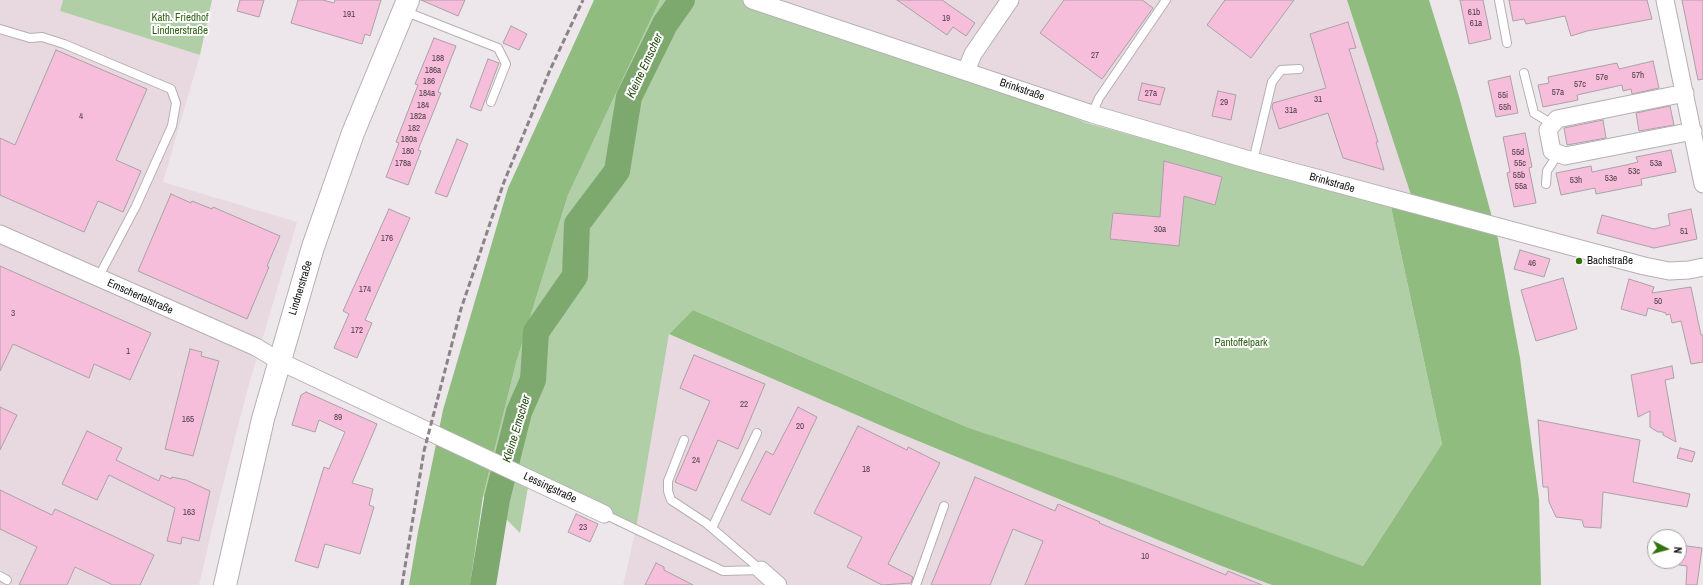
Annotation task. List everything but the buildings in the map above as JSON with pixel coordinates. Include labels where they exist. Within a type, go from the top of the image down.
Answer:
[{"type":"street","name":"Brinkstraße","points":[[752,0],[772,3],[1092,114],[1254,161],[1644,266],[1674,271],[1703,267]]},
{"type":"street","points":[[966,71],[972,54],[1010,0]]},
{"type":"street","points":[[1666,0],[1703,184]]},
{"type":"street","name":"Lindnerstraße","points":[[225,585],[251,469],[278,361],[333,190],[369,92],[405,5]]},
{"type":"street","points":[[1685,93],[1557,119],[1548,130],[1552,151],[1565,156],[1692,131]]},
{"type":"street","name":"Emschertalstraße","points":[[0,234],[256,347],[278,361]]},
{"type":"street","name":"Lessingstraße","points":[[278,361],[604,514]]},
{"type":"street","points":[[760,570],[778,585]]},
{"type":"lane","points":[[1092,114],[1099,98],[1166,0]]},
{"type":"lane","points":[[1499,0],[1507,43]]},
{"type":"lane","points":[[405,5],[498,48],[506,64],[492,102]]},
{"type":"lane","points":[[0,29],[30,38],[42,37],[64,44],[171,89],[176,103],[172,126],[136,206],[98,278]]},
{"type":"lane","points":[[1254,161],[1272,82],[1281,70],[1299,69]]},
{"type":"lane","points":[[1524,73],[1534,114],[1552,124]]},
{"type":"lane","points":[[1546,184],[1546,171],[1558,154]]},
{"type":"lane","points":[[712,528],[757,433]]},
{"type":"lane","points":[[684,440],[668,481],[668,491],[671,500],[712,528],[760,570]]},
{"type":"lane","points":[[916,585],[944,506]]},
{"type":"lane","name":"Lessingstraße","points":[[604,514],[722,572],[760,570]]},
{"type":"shaded area","points":[[0,0],[63,0],[60,11],[200,55],[163,182],[297,222],[247,391],[199,585],[0,585]]},
{"type":"shaded area","points":[[766,0],[1347,0],[1410,192],[1416,206],[788,9]]},
{"type":"shaded area","points":[[669,334],[889,429],[1219,565],[1272,585],[623,585],[636,529]]},
{"type":"green space","name":"Kath. Friedhof Lindnerstraße","points":[[63,0],[212,0],[200,55],[60,11]]},
{"type":"green space","points":[[594,0],[660,0],[568,195],[516,363],[483,496],[470,585],[409,585],[418,532],[443,410],[508,188]]},
{"type":"green space","name":"Pantoffelpark","points":[[660,0],[743,0],[789,18],[942,67],[1087,123],[1391,207],[1442,444],[1363,566],[969,428],[693,310],[669,334],[636,529],[528,487],[520,533],[483,496],[516,363],[568,195]]},
{"type":"green space","points":[[1347,0],[1429,0],[1458,93],[1498,239],[1520,358],[1539,499],[1541,585],[1272,585],[1219,565],[889,429],[669,334],[693,310],[969,428],[1128,481],[1363,566],[1442,444],[1391,207],[1418,212],[1410,192]]},
{"type":"waterway","name":"Kleine Emscher","points":[[483,585],[497,499],[519,412],[533,380],[536,332],[575,276],[577,224],[617,171],[629,97],[665,24],[682,0]]},
{"type":"railway","points":[[402,585],[424,451],[461,309],[504,182],[550,70],[583,0]]},
{"type":"place","name":"Bachstraße","points":[[1579,261]]}]
